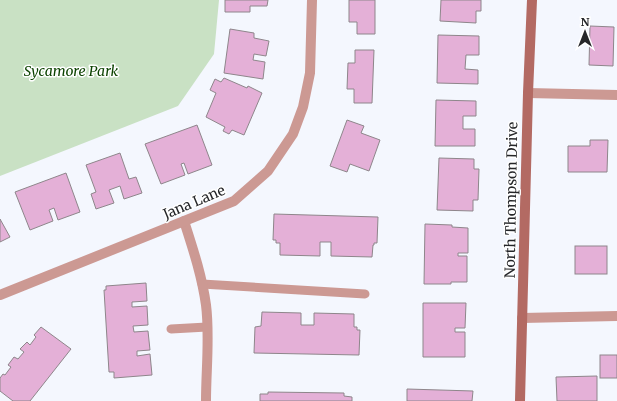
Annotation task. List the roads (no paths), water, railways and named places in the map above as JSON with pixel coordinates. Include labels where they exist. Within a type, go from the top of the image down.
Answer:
[{"type":"street","name":"Jana Lane","points":[[0,294],[234,201],[268,171],[290,139],[304,107],[310,73],[312,0]]},
{"type":"street","name":"North Thompson Drive","points":[[520,401],[528,93],[532,0]]},
{"type":"street","points":[[528,93],[617,95]]},
{"type":"street","points":[[184,221],[196,261],[206,305],[206,401]]},
{"type":"street","points":[[522,318],[617,316]]},
{"type":"lane","points":[[202,284],[365,294]]},
{"type":"lane","points":[[171,329],[207,326]]},
{"type":"park label","name":"Sycamore Park","points":[[71,71]]}]
